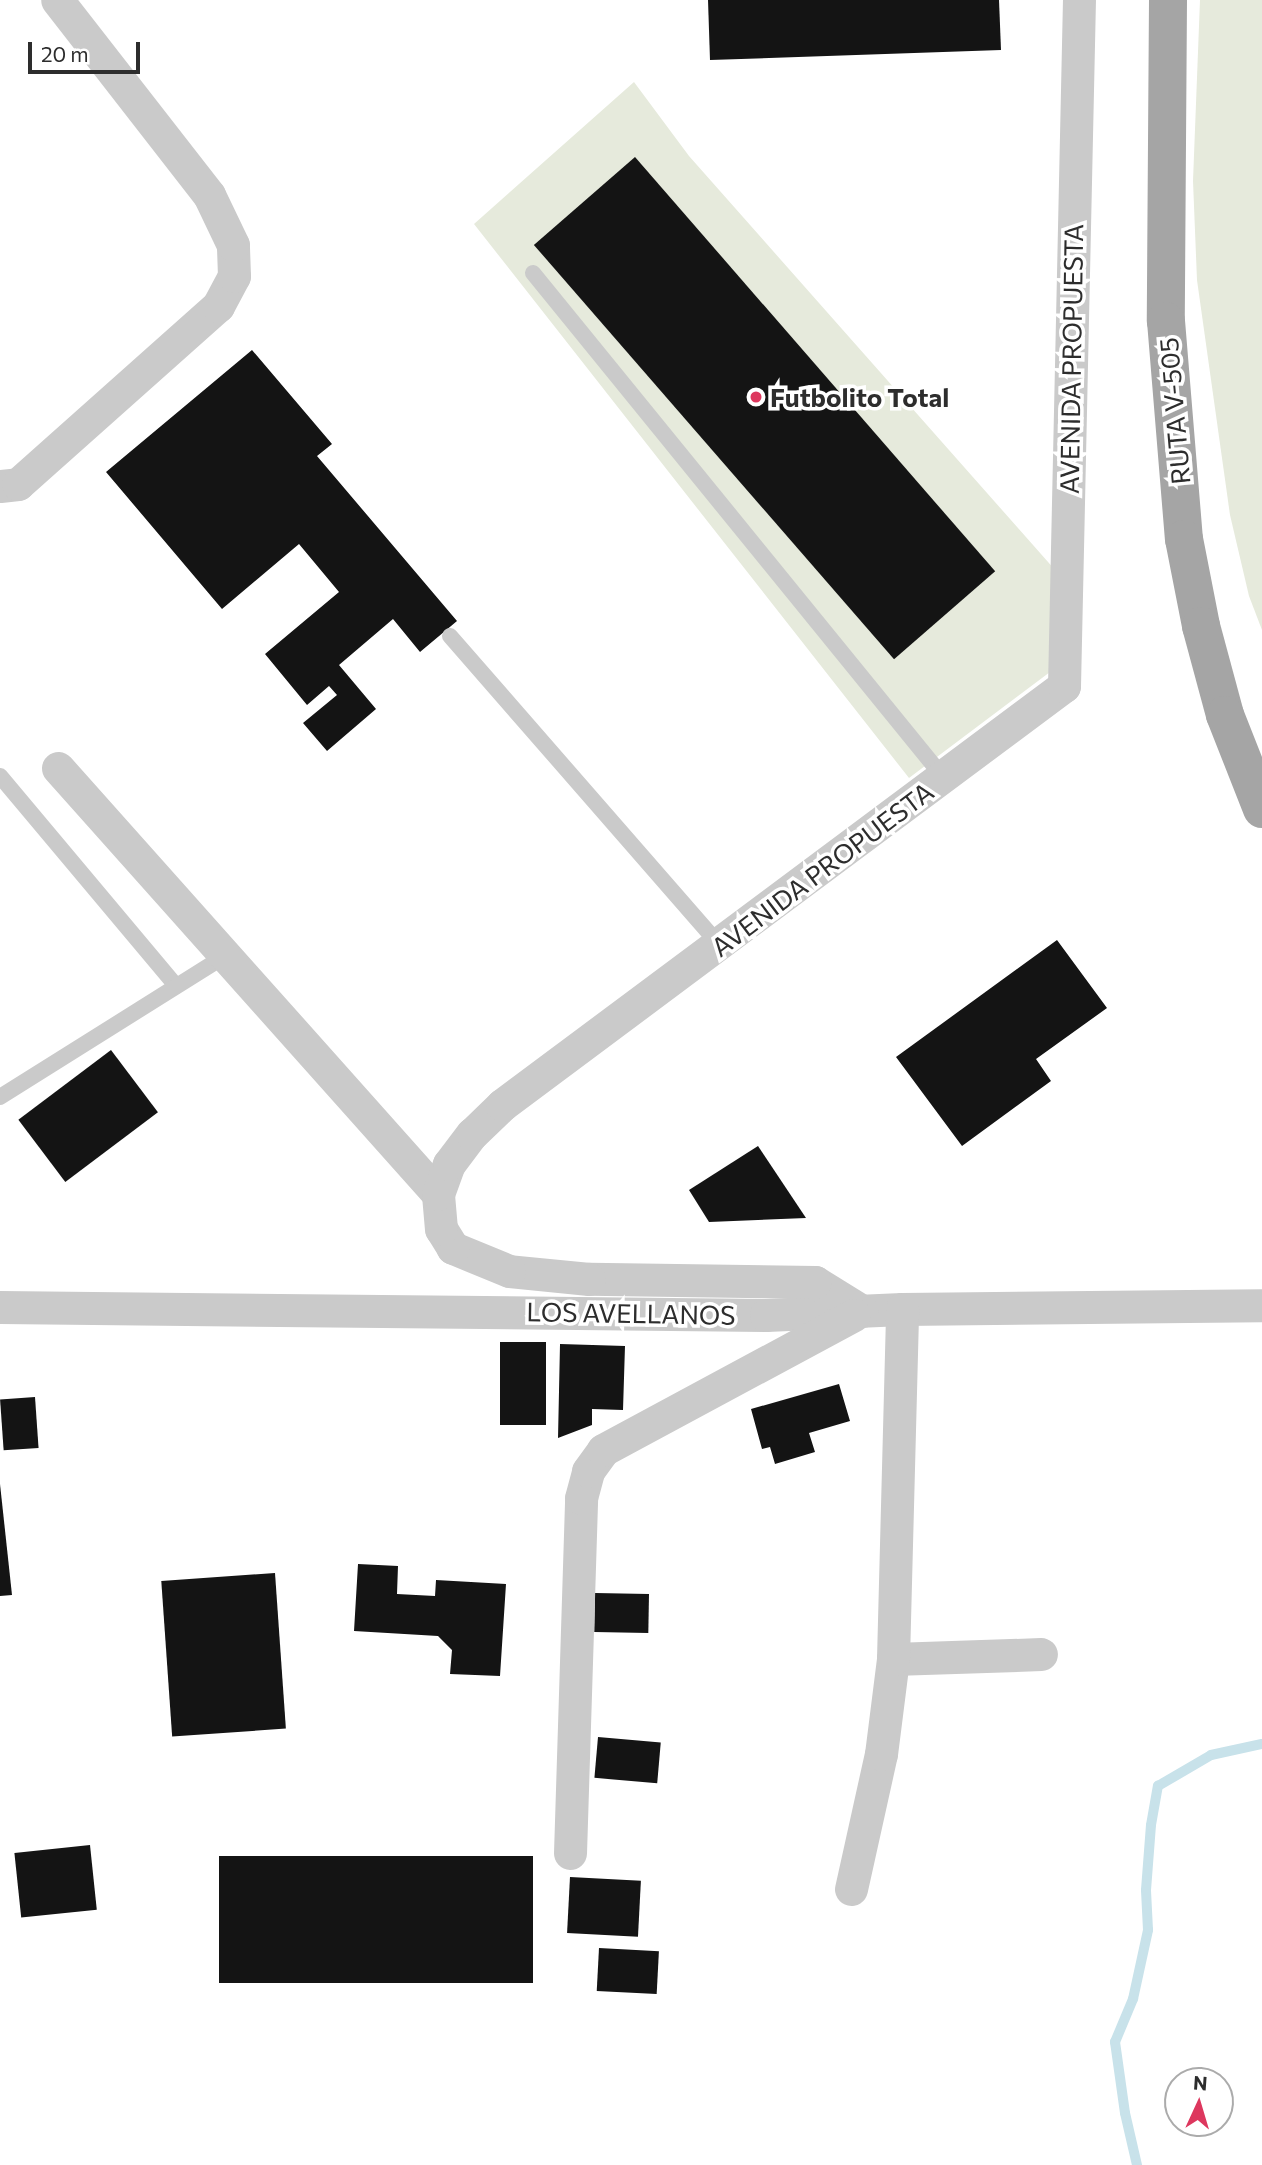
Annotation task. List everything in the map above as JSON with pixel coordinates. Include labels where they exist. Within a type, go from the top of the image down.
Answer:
[{"type":"main road","name":"RUTA V-505","points":[[1168,0],[1166,321],[1184,539],[1201,626],[1225,715],[1262,809]]},
{"type":"main road","points":[[1225,715],[1262,735]]},
{"type":"street","points":[[0,486],[18,484],[218,306],[234,276],[233,244],[209,195],[57,0]]},
{"type":"street","name":"AVENIDA PROPUESTA","points":[[862,1311],[815,1282],[589,1279],[509,1271],[453,1248],[441,1229],[438,1194],[449,1164],[472,1133],[502,1105],[1064,686],[1080,0]]},
{"type":"street","points":[[58,768],[438,1194]]},
{"type":"street","name":"LOS AVELLANOS","points":[[0,1307],[765,1315],[902,1309],[1262,1304]]},
{"type":"street","points":[[851,1889],[881,1754],[893,1659],[902,1309]]},
{"type":"street","points":[[570,1853],[581,1498],[588,1471],[603,1450],[862,1311]]},
{"type":"street","points":[[893,1659],[1041,1654]]},
{"type":"lane","points":[[533,273],[944,778]]},
{"type":"lane","points":[[450,636],[720,945]]},
{"type":"lane","points":[[0,776],[176,986]]},
{"type":"lane","points":[[0,1097],[225,956]]},
{"type":"shaded area","points":[[1200,0],[1262,0],[1262,630],[1249,596],[1230,515],[1197,280],[1193,181]]},
{"type":"shaded area","name":"Futbolito Total","points":[[634,82],[689,156],[1056,571],[1054,669],[909,778],[474,224]]},
{"type":"building","points":[[708,0],[999,0],[1001,50],[710,60]]},
{"type":"building","points":[[635,157],[995,571],[894,659],[534,245]]},
{"type":"building","points":[[252,350],[332,444],[317,456],[457,621],[420,652],[393,619],[339,665],[376,709],[327,751],[303,723],[337,695],[329,686],[307,705],[265,654],[339,592],[299,544],[222,609],[106,472]]},
{"type":"building","points":[[1057,940],[1107,1008],[1036,1059],[1051,1081],[962,1146],[896,1057]]},
{"type":"building","points":[[111,1050],[158,1112],[65,1182],[18,1120]]},
{"type":"building","points":[[758,1146],[806,1218],[709,1222],[689,1190]]},
{"type":"building","points":[[500,1342],[546,1342],[546,1425],[500,1425]]},
{"type":"building","points":[[560,1344],[625,1346],[623,1410],[592,1409],[592,1425],[558,1438]]},
{"type":"building","points":[[839,1384],[850,1421],[809,1433],[815,1452],[775,1464],[770,1447],[762,1449],[751,1409]]},
{"type":"building","points":[[35,1397],[39,1448],[4,1450],[0,1399]]},
{"type":"building","points":[[0,1484],[12,1595],[0,1596]]},
{"type":"building","points":[[358,1564],[398,1566],[397,1594],[435,1596],[436,1580],[506,1584],[500,1676],[450,1674],[452,1650],[438,1636],[354,1631]]},
{"type":"building","points":[[275,1573],[286,1729],[172,1737],[161,1581]]},
{"type":"building","points":[[595,1593],[649,1594],[648,1633],[594,1632]]},
{"type":"building","points":[[598,1737],[661,1742],[657,1783],[594,1778]]},
{"type":"building","points":[[90,1845],[97,1910],[21,1918],[14,1853]]},
{"type":"building","points":[[219,1856],[533,1856],[533,1983],[219,1983]]},
{"type":"building","points":[[570,1877],[641,1881],[638,1937],[567,1933]]},
{"type":"building","points":[[599,1948],[659,1951],[657,1994],[597,1991]]},
{"type":"waterway","points":[[1137,2165],[1125,2113],[1115,2042],[1133,1999],[1148,1930],[1146,1890],[1151,1825],[1158,1786],[1211,1755],[1262,1744]]},
{"type":"place","name":"Futbolito Total","points":[[756,397]]}]
